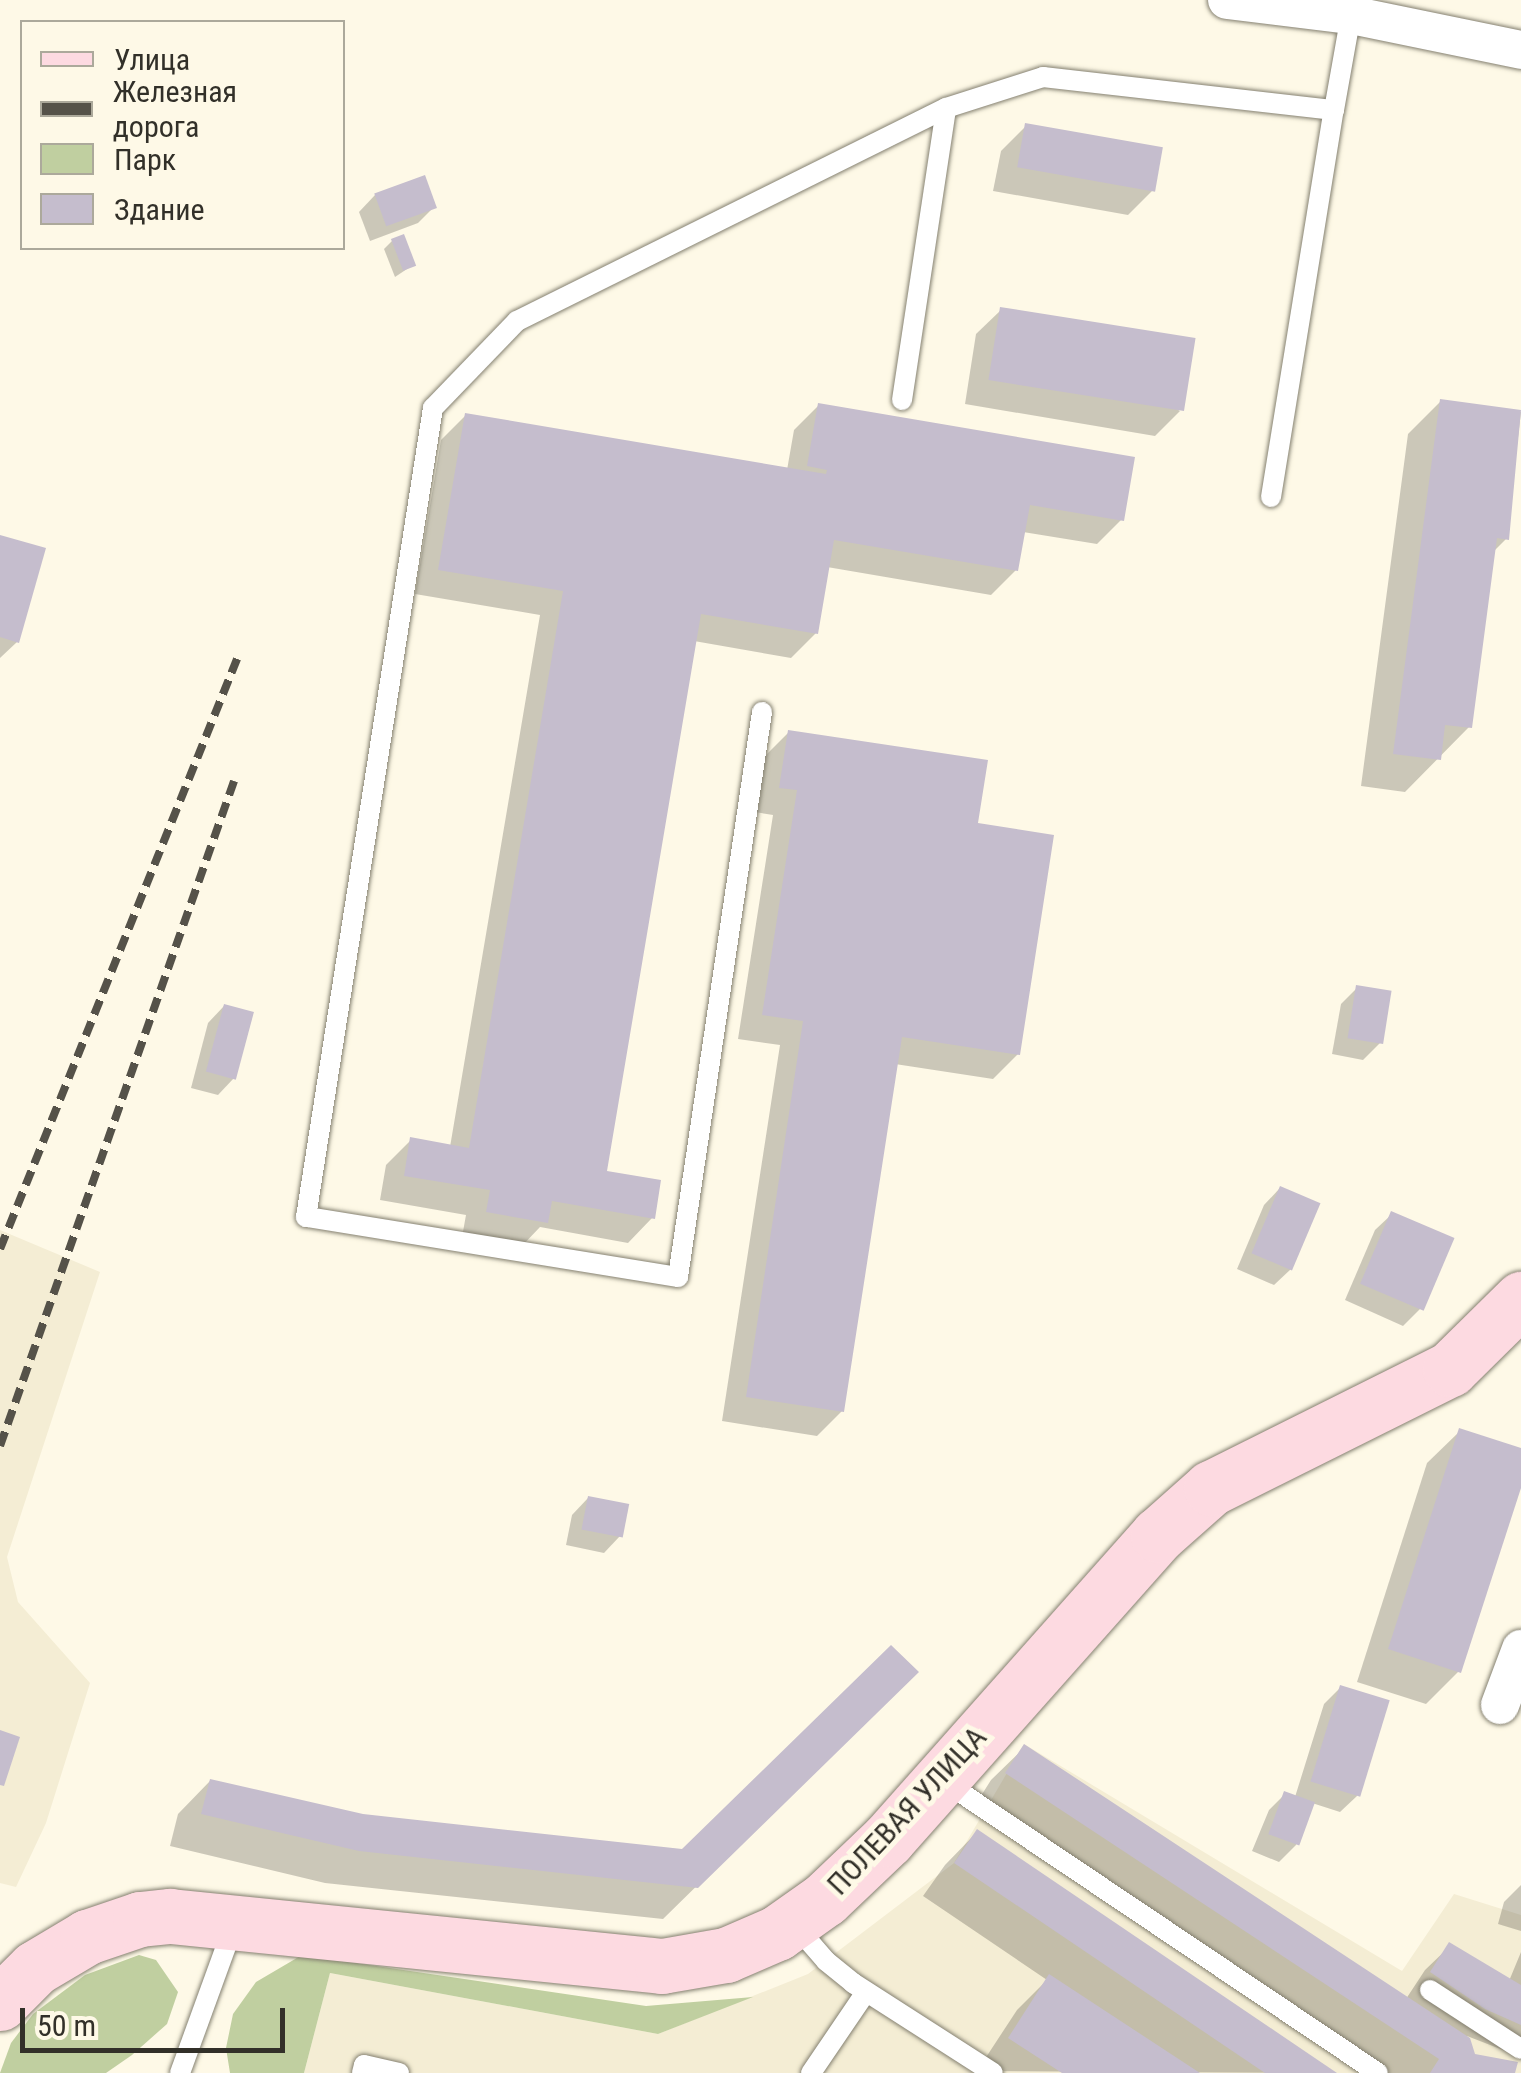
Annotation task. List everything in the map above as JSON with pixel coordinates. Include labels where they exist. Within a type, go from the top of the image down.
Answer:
[{"type":"main road","name":"ПОЛЕВАЯ УЛИЦА","points":[[0,2003],[34,1968],[113,1926],[170,1916],[662,1966],[726,1955],[792,1922],[825,1899],[888,1840],[1158,1535],[1211,1488],[1450,1369],[1521,1299]]},
{"type":"street","points":[[1227,0],[1350,15],[1521,50]]},
{"type":"street","points":[[1500,1706],[1521,1649]]},
{"type":"lane","points":[[1271,498],[1350,15]]},
{"type":"lane","points":[[762,712],[678,1277],[306,1217],[433,408],[516,322],[946,108],[1042,77],[1334,110]]},
{"type":"lane","points":[[902,400],[946,108]]},
{"type":"lane","points":[[940,1779],[1378,2073]]},
{"type":"lane","points":[[180,2073],[236,1920]]},
{"type":"lane","points":[[792,1922],[826,1961],[866,1992],[993,2073]]},
{"type":"lane","points":[[1430,1990],[1521,2049]]},
{"type":"lane","points":[[811,2073],[866,1992]]},
{"type":"lane","points":[[362,2073],[364,2065],[398,2073]]},
{"type":"shaded area","points":[[0,1230],[100,1272],[7,1557],[18,1602],[90,1683],[46,1823],[16,1887],[0,1883]]},
{"type":"shaded area","points":[[1024,1744],[1402,1971],[1454,1894],[1521,1915],[1521,2073],[304,2073],[330,1973],[658,2034],[808,1974],[954,1863]]},
{"type":"green space","points":[[139,1955],[156,1960],[178,1992],[167,2024],[132,2055],[106,2073],[0,2073],[11,2043],[33,2014],[85,1975]]},
{"type":"green space","points":[[302,1955],[646,2006],[753,1997],[658,2034],[330,1973],[304,2073],[230,2073],[226,2048],[233,2014],[256,1982]]},
{"type":"building","points":[[1025,123],[1163,147],[1155,192],[1017,167]]},
{"type":"building","points":[[425,175],[437,208],[386,226],[374,193]]},
{"type":"building","points":[[404,234],[416,266],[403,271],[391,239]]},
{"type":"building","points":[[1000,307],[1196,338],[1184,411],[988,380]]},
{"type":"building","points":[[1440,399],[1521,410],[1509,540],[1497,538],[1472,728],[1445,725],[1441,760],[1393,754]]},
{"type":"building","points":[[818,403],[1135,457],[1124,521],[1030,505],[1018,571],[834,540],[818,634],[701,614],[607,1171],[661,1180],[655,1219],[552,1201],[548,1223],[486,1212],[490,1190],[404,1176],[410,1137],[469,1148],[563,591],[438,570],[465,413],[826,474],[827,470],[807,466]]},
{"type":"building","points":[[0,535],[46,548],[19,643],[0,637]]},
{"type":"building","points":[[788,730],[988,760],[978,823],[1054,835],[1020,1055],[902,1037],[844,1412],[746,1397],[803,1021],[762,1015],[797,790],[779,788]]},
{"type":"building","points":[[1356,985],[1392,991],[1383,1044],[1348,1038]]},
{"type":"building","points":[[224,1004],[254,1012],[236,1080],[206,1072]]},
{"type":"building","points":[[1280,1186],[1321,1203],[1292,1270],[1251,1253]]},
{"type":"building","points":[[1391,1211],[1455,1238],[1424,1311],[1360,1284]]},
{"type":"building","points":[[1459,1428],[1521,1448],[1521,1488],[1461,1673],[1388,1649]]},
{"type":"building","points":[[588,1496],[629,1504],[623,1537],[582,1529]]},
{"type":"building","points":[[891,1645],[919,1672],[698,1888],[359,1851],[201,1814],[210,1779],[363,1814],[682,1849]]},
{"type":"building","points":[[1340,1685],[1390,1700],[1360,1797],[1310,1782]]},
{"type":"building","points":[[0,1730],[20,1737],[4,1786],[0,1785]]},
{"type":"building","points":[[1024,1744],[1470,2038],[1475,2054],[1518,2062],[1515,2073],[1430,2073],[1439,2059],[1005,1773]]},
{"type":"building","points":[[1284,1791],[1315,1802],[1299,1846],[1268,1834]]},
{"type":"building","points":[[977,1829],[1337,2073],[1265,2073],[954,1863]]},
{"type":"building","points":[[1449,1942],[1521,1985],[1521,2025],[1485,2009],[1430,1972]]},
{"type":"building","points":[[1049,1974],[1200,2073],[1062,2073],[1008,2038]]},
{"type":"railway","points":[[0,1249],[237,659]]},
{"type":"railway","points":[[0,1446],[234,781]]}]
